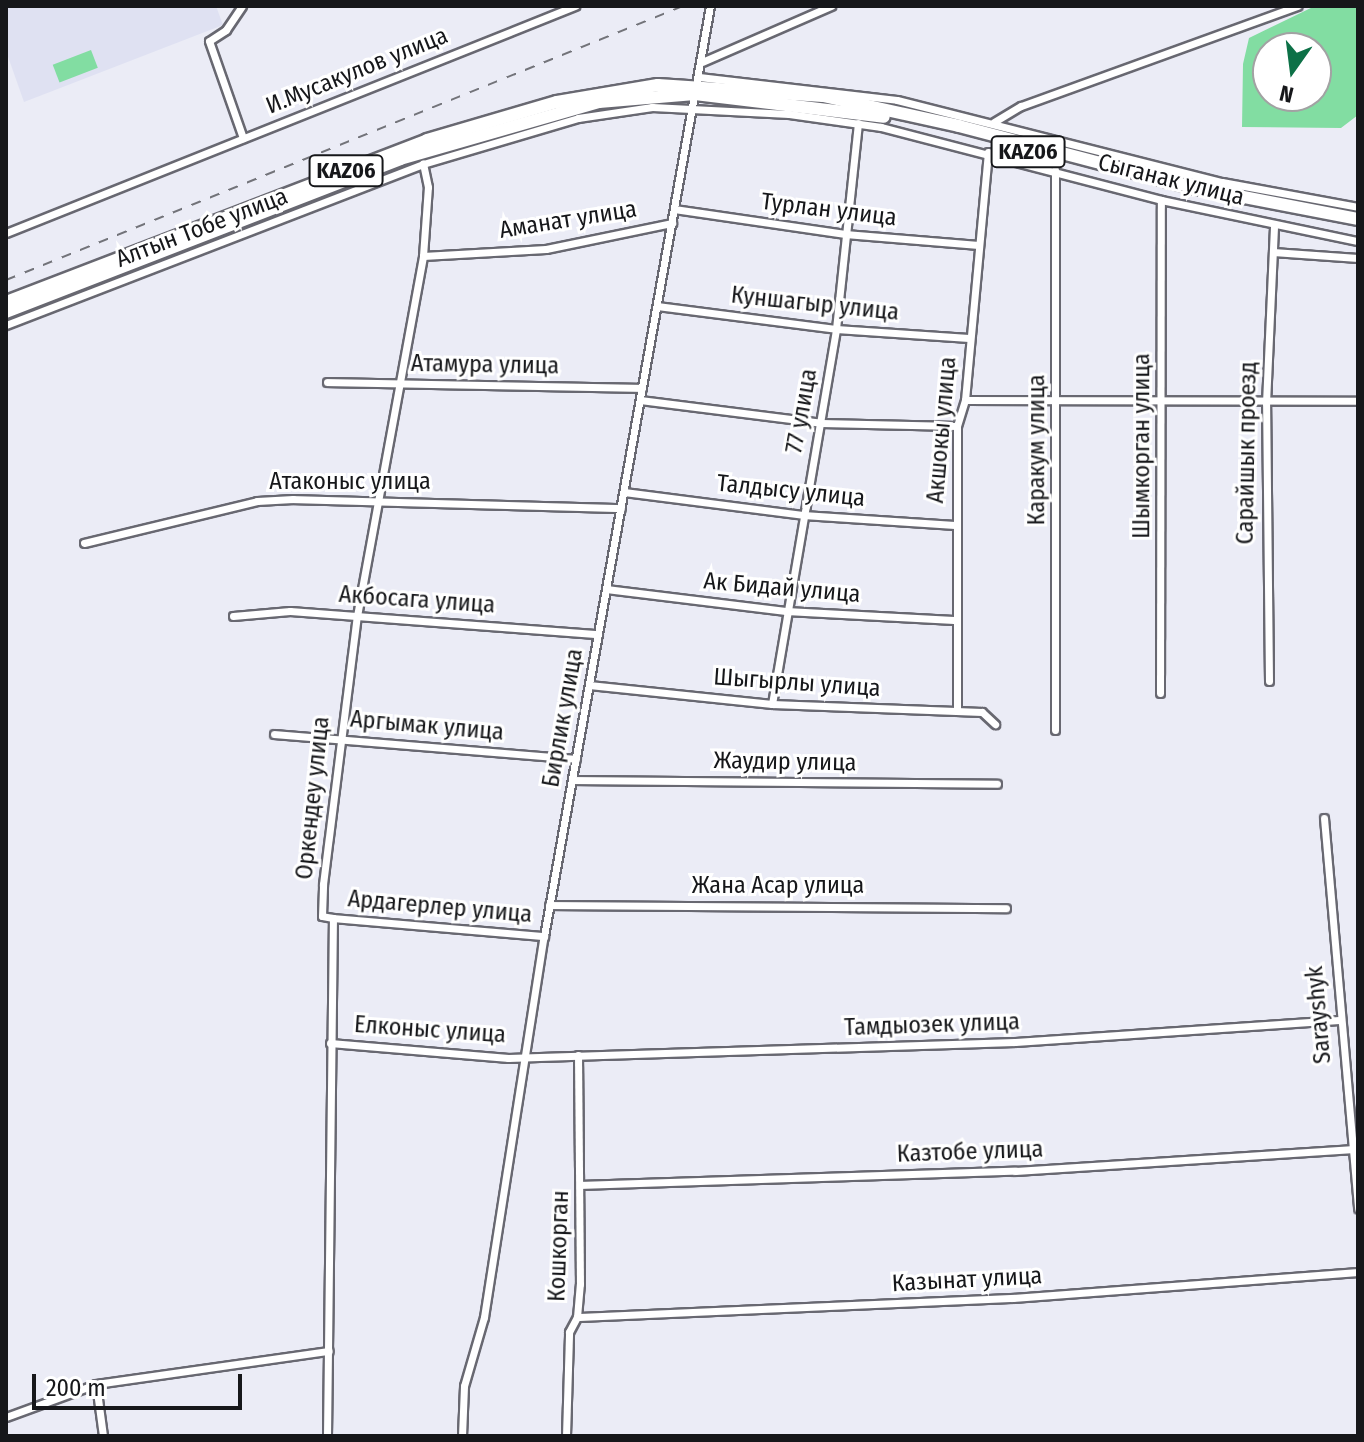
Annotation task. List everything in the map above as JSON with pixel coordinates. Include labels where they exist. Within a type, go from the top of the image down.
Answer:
[{"type":"highway","name":"KАZ06","points":[[6,302],[472,126],[598,93],[697,85],[823,96],[893,110],[1192,187],[1358,219]]},
{"type":"highway","name":"KАZ06","points":[[6,312],[474,134],[614,99],[697,85],[891,118],[1190,194],[1358,227]]},
{"type":"street","name":"И.Мусакулов улица","points":[[242,6],[226,30],[209,41],[243,138]]},
{"type":"street","name":"И.Мусакулов улица","points":[[6,233],[575,6]]},
{"type":"street","name":"Бирлик улица","points":[[462,1436],[464,1386],[484,1317],[549,905],[710,6]]},
{"type":"street","points":[[702,62],[831,6]]},
{"type":"street","points":[[994,122],[1021,106],[1297,6]]},
{"type":"street","points":[[697,85],[826,88],[994,122],[1222,182],[1358,207]]},
{"type":"street","name":"Алтын Тобе улица","points":[[6,325],[423,164],[578,118],[652,107],[692,108]]},
{"type":"street","name":"Сыганак улица","points":[[692,108],[858,123],[988,152],[1161,200],[1274,226],[1358,241]]},
{"type":"street","name":"77 улица","points":[[772,704],[836,329],[858,123]]},
{"type":"street","name":"Акшокы улица","points":[[957,711],[954,620],[957,426],[965,400],[988,152]]},
{"type":"street","name":"Оркендеу улица","points":[[327,1436],[333,918],[322,916],[337,739],[376,500],[423,256],[428,187],[423,164]]},
{"type":"street","name":"Каракум улица","points":[[1055,170],[1058,400],[1055,730]]},
{"type":"street","name":"Шымкорган улица","points":[[1160,693],[1163,400],[1161,200]]},
{"type":"street","name":"Турлан улица","points":[[674,209],[845,234],[979,245]]},
{"type":"street","name":"Аманат улица","points":[[423,256],[546,249],[672,223]]},
{"type":"street","name":"Сарайшык проезд","points":[[1269,681],[1266,403],[1274,226]]},
{"type":"street","points":[[1273,252],[1358,258]]},
{"type":"street","name":"Куншагыр улица","points":[[657,306],[836,329],[969,338]]},
{"type":"street","name":"Атамура улица","points":[[327,382],[642,388]]},
{"type":"street","points":[[640,400],[821,423],[957,426]]},
{"type":"street","points":[[965,400],[1358,401]]},
{"type":"street","name":"Талдысу улица","points":[[624,492],[803,515],[955,525]]},
{"type":"street","name":"Атаконыс улица","points":[[84,543],[257,501],[376,500],[621,508]]},
{"type":"street","name":"Ак Бидай улица","points":[[606,589],[786,611],[954,620]]},
{"type":"street","name":"Акбосага улица","points":[[233,616],[290,611],[598,634]]},
{"type":"street","name":"Шыгырлы улица","points":[[589,685],[772,704],[987,713],[995,724]]},
{"type":"street","name":"Аргымак улица","points":[[274,734],[576,759]]},
{"type":"street","name":"Жаудир улица","points":[[573,780],[997,784]]},
{"type":"street","name":"Sarayshyk","points":[[1324,818],[1339,1020],[1355,1149],[1358,1209]]},
{"type":"street","name":"Жана Асар улица","points":[[549,905],[1006,908]]},
{"type":"street","name":"Ардагерлер улица","points":[[333,918],[544,936]]},
{"type":"street","name":"Тамдыозек улица","points":[[526,1054],[1015,1042],[1339,1020]]},
{"type":"street","name":"Елконыс улица","points":[[330,1043],[508,1058],[526,1054]]},
{"type":"street","name":"Кошкорган","points":[[566,1436],[569,1332],[577,1317],[582,1185],[578,1055]]},
{"type":"street","name":"Казтобе улица","points":[[582,1185],[1015,1171],[1355,1149]]},
{"type":"street","name":"Казынат улица","points":[[577,1317],[1013,1298],[1358,1272]]},
{"type":"street","points":[[6,1417],[96,1384],[329,1351]]},
{"type":"street","points":[[96,1384],[103,1436]]},
{"type":"shaded area","points":[[6,6],[216,6],[223,25],[24,102],[6,51]]},
{"type":"green space","points":[[1315,6],[1358,6],[1358,115],[1341,128],[1242,127],[1243,64],[1252,37],[1252,112],[1332,112],[1332,32],[1261,32]]},
{"type":"green space","points":[[91,50],[98,68],[60,82],[53,65]]},
{"type":"railway","points":[[6,280],[683,6]]}]
